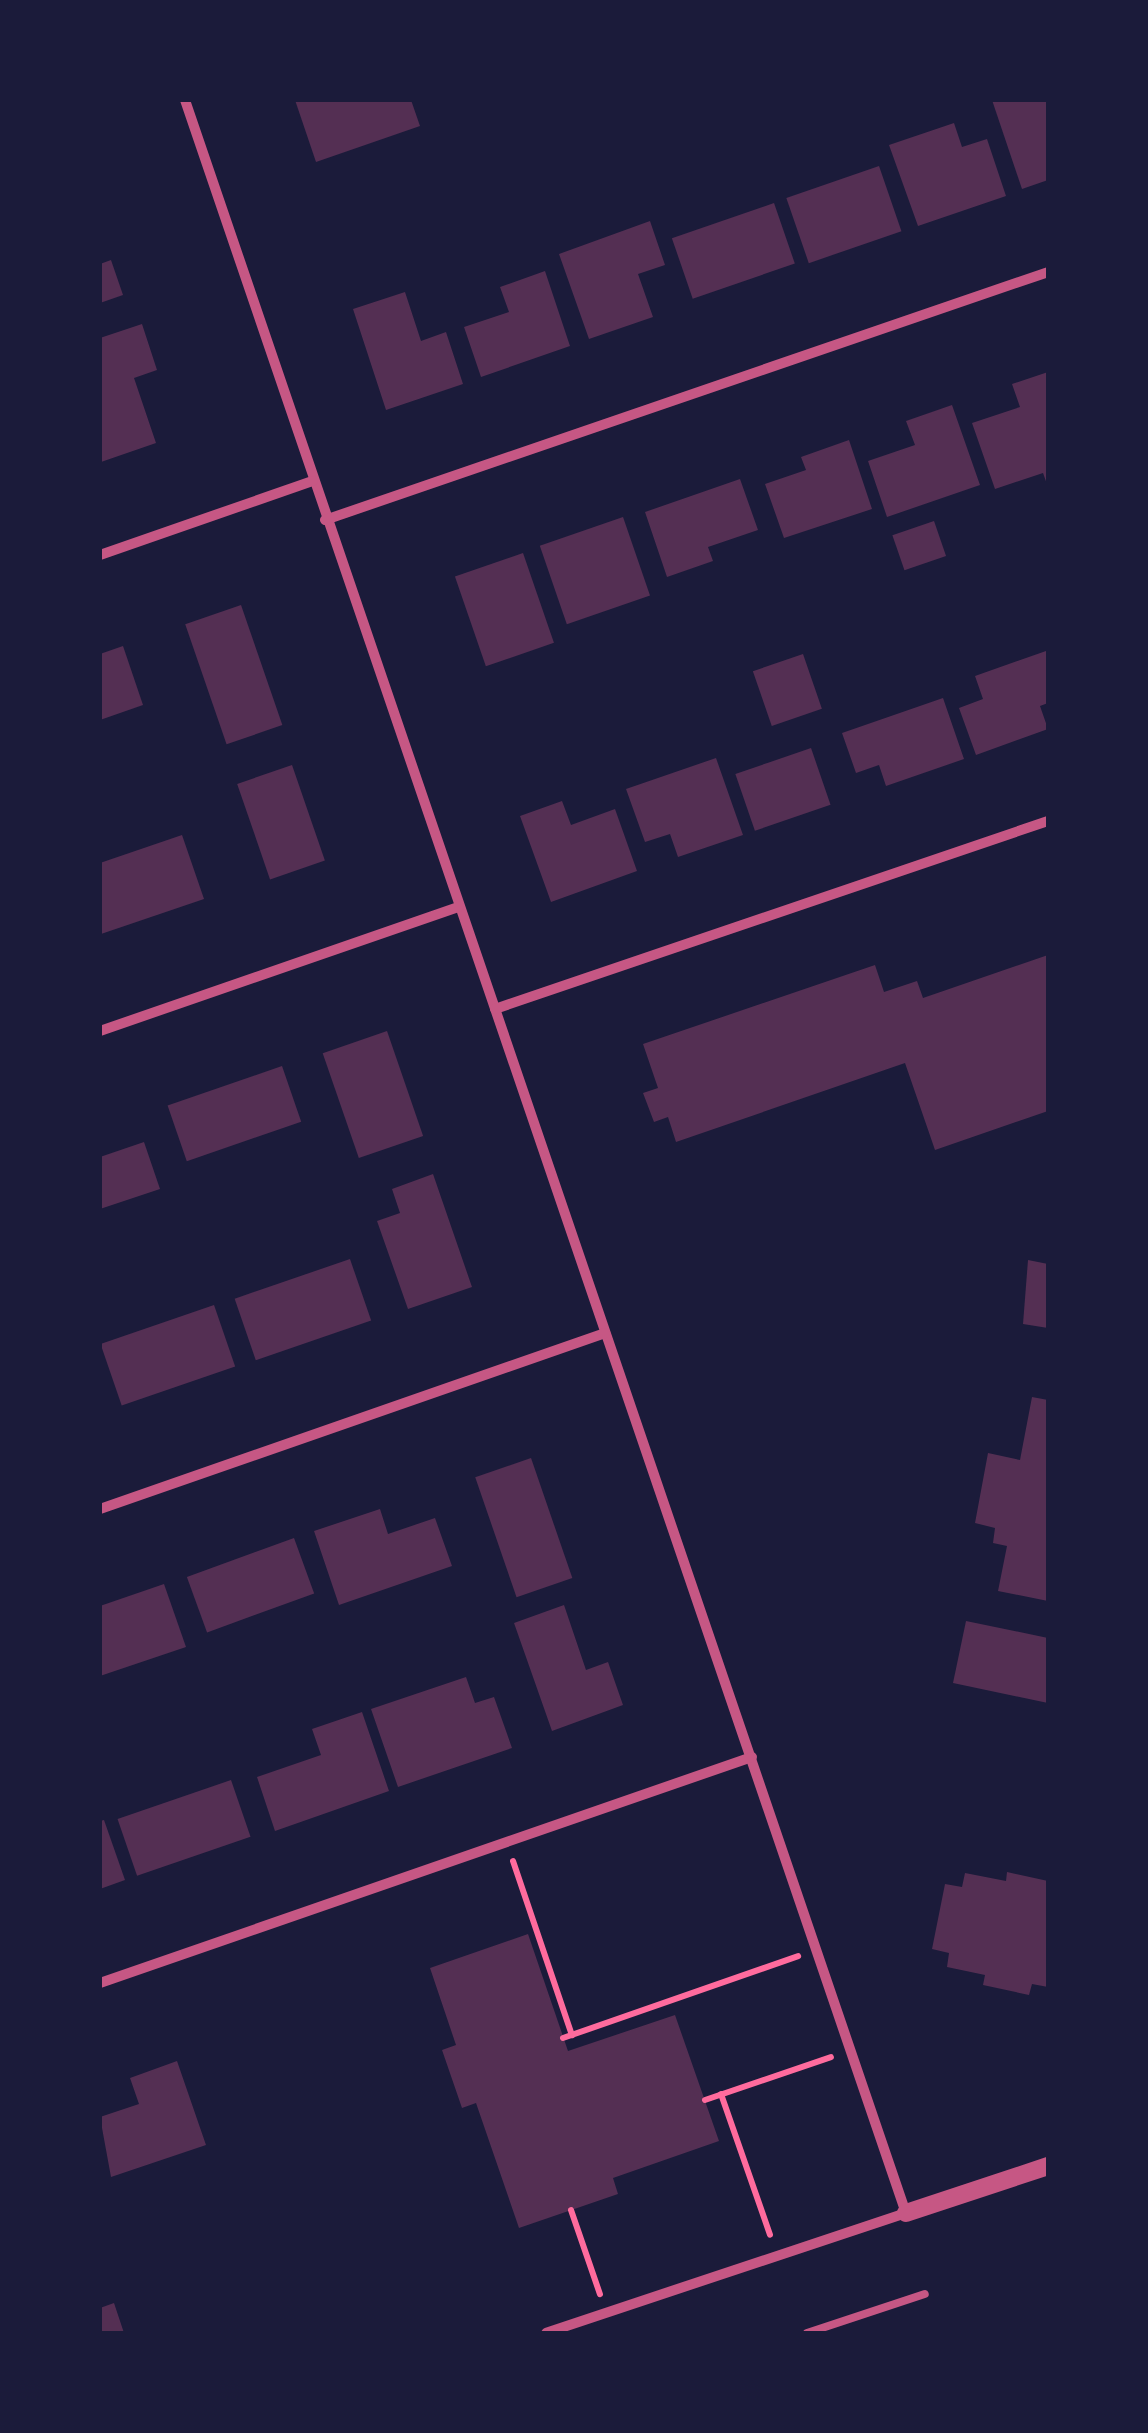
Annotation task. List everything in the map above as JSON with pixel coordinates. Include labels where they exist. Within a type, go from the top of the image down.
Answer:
[{"type":"street","points":[[184,100],[906,2213]]},
{"type":"street","points":[[326,520],[1048,272]]},
{"type":"street","points":[[100,555],[312,480]]},
{"type":"street","points":[[494,1009],[1048,821]]},
{"type":"street","points":[[100,1031],[459,907]]},
{"type":"street","points":[[100,1509],[605,1333]]},
{"type":"street","points":[[100,1984],[752,1757]]},
{"type":"street","points":[[546,2333],[1048,2166]]},
{"type":"lane","points":[[807,2333],[925,2294]]},
{"type":"path","points":[[506,1842],[572,2035]]},
{"type":"path","points":[[563,2038],[817,1950]]},
{"type":"path","points":[[705,2100],[851,2050]]},
{"type":"path","points":[[722,2094],[777,2256]]},
{"type":"path","points":[[571,2210],[606,2313]]},
{"type":"building","points":[[295,100],[411,100],[420,126],[316,162]]},
{"type":"building","points":[[992,100],[1048,100],[1048,180],[1022,189]]},
{"type":"building","points":[[954,123],[962,147],[987,139],[1006,196],[918,226],[889,145]]},
{"type":"building","points":[[879,166],[901,231],[809,263],[786,198]]},
{"type":"building","points":[[774,203],[795,264],[693,299],[672,238]]},
{"type":"building","points":[[650,221],[665,265],[638,274],[653,317],[589,339],[559,254]]},
{"type":"building","points":[[111,260],[123,295],[100,303],[100,264]]},
{"type":"building","points":[[545,271],[570,346],[481,377],[464,327],[509,312],[500,287]]},
{"type":"building","points":[[405,292],[421,341],[446,332],[463,384],[386,410],[353,309]]},
{"type":"building","points":[[142,324],[157,370],[134,378],[156,443],[101,462],[100,338]]},
{"type":"building","points":[[1048,372],[1048,487],[1043,473],[995,489],[972,423],[1020,407],[1012,384]]},
{"type":"building","points":[[952,405],[980,485],[887,517],[868,461],[915,445],[906,421]]},
{"type":"building","points":[[849,440],[872,509],[784,538],[765,484],[806,470],[801,457]]},
{"type":"building","points":[[740,479],[758,530],[708,547],[713,561],[667,577],[645,512]]},
{"type":"building","points":[[623,517],[650,595],[567,624],[540,546]]},
{"type":"building","points":[[934,521],[946,556],[904,570],[892,535]]},
{"type":"building","points":[[523,553],[554,643],[486,666],[455,576]]},
{"type":"building","points":[[241,605],[282,725],[227,744],[185,624]]},
{"type":"building","points":[[123,646],[143,705],[100,720],[100,654]]},
{"type":"building","points":[[1046,651],[1048,703],[1040,706],[1048,729],[976,755],[959,708],[983,699],[975,676]]},
{"type":"building","points":[[803,654],[822,709],[772,726],[753,671]]},
{"type":"building","points":[[943,698],[964,759],[886,786],[879,765],[856,773],[842,733]]},
{"type":"building","points":[[811,748],[831,805],[755,831],[735,774]]},
{"type":"building","points":[[716,758],[743,835],[678,857],[670,834],[645,842],[626,789]]},
{"type":"building","points":[[292,765],[325,860],[270,879],[237,784]]},
{"type":"building","points":[[562,801],[571,825],[615,809],[637,871],[551,902],[520,816]]},
{"type":"building","points":[[182,835],[204,899],[101,934],[100,863]]},
{"type":"building","points":[[1048,955],[1048,1111],[935,1150],[905,1063],[676,1142],[668,1117],[654,1122],[643,1093],[658,1088],[643,1044],[875,965],[884,992],[917,981],[923,998]]},
{"type":"building","points":[[387,1031],[423,1136],[359,1158],[323,1053]]},
{"type":"building","points":[[282,1066],[301,1122],[187,1161],[168,1105]]},
{"type":"building","points":[[144,1142],[160,1189],[100,1209],[100,1157]]},
{"type":"building","points":[[433,1174],[472,1287],[408,1309],[377,1221],[400,1213],[392,1189]]},
{"type":"building","points":[[350,1259],[371,1320],[256,1360],[235,1299]]},
{"type":"building","points":[[1028,1260],[1048,1264],[1048,1328],[1023,1324]]},
{"type":"building","points":[[214,1305],[235,1366],[122,1406],[101,1344]]},
{"type":"building","points":[[1032,1397],[1048,1400],[1048,1601],[998,1591],[1007,1546],[993,1543],[995,1528],[975,1523],[988,1453],[1020,1460]]},
{"type":"building","points":[[531,1458],[572,1578],[517,1597],[475,1477]]},
{"type":"building","points":[[380,1509],[388,1534],[435,1518],[452,1566],[339,1605],[314,1531]]},
{"type":"building","points":[[294,1538],[314,1593],[207,1632],[187,1577]]},
{"type":"building","points":[[164,1584],[186,1647],[100,1676],[100,1606]]},
{"type":"building","points":[[564,1605],[586,1670],[608,1662],[623,1705],[552,1731],[514,1623]]},
{"type":"building","points":[[966,1621],[1048,1638],[1048,1703],[953,1683]]},
{"type":"building","points":[[466,1677],[475,1703],[494,1697],[512,1748],[398,1787],[371,1709]]},
{"type":"building","points":[[362,1712],[389,1791],[275,1831],[257,1777],[321,1755],[312,1729]]},
{"type":"building","points":[[231,1780],[251,1837],[137,1876],[118,1819]]},
{"type":"building","points":[[104,1820],[125,1880],[100,1889],[100,1821]]},
{"type":"building","points":[[1007,1872],[1048,1881],[1048,1987],[1032,1984],[1029,1995],[983,1985],[985,1975],[947,1967],[949,1953],[932,1949],[945,1884],[962,1887],[965,1873],[1006,1881]]},
{"type":"building","points":[[528,1934],[568,2051],[675,2015],[719,2141],[613,2178],[618,2194],[519,2228],[476,2103],[462,2108],[442,2050],[456,2045],[430,1968]]},
{"type":"building","points":[[177,2061],[206,2145],[111,2177],[100,2117],[139,2104],[130,2078]]},
{"type":"building","points":[[114,2303],[124,2333],[100,2333],[100,2308]]}]
